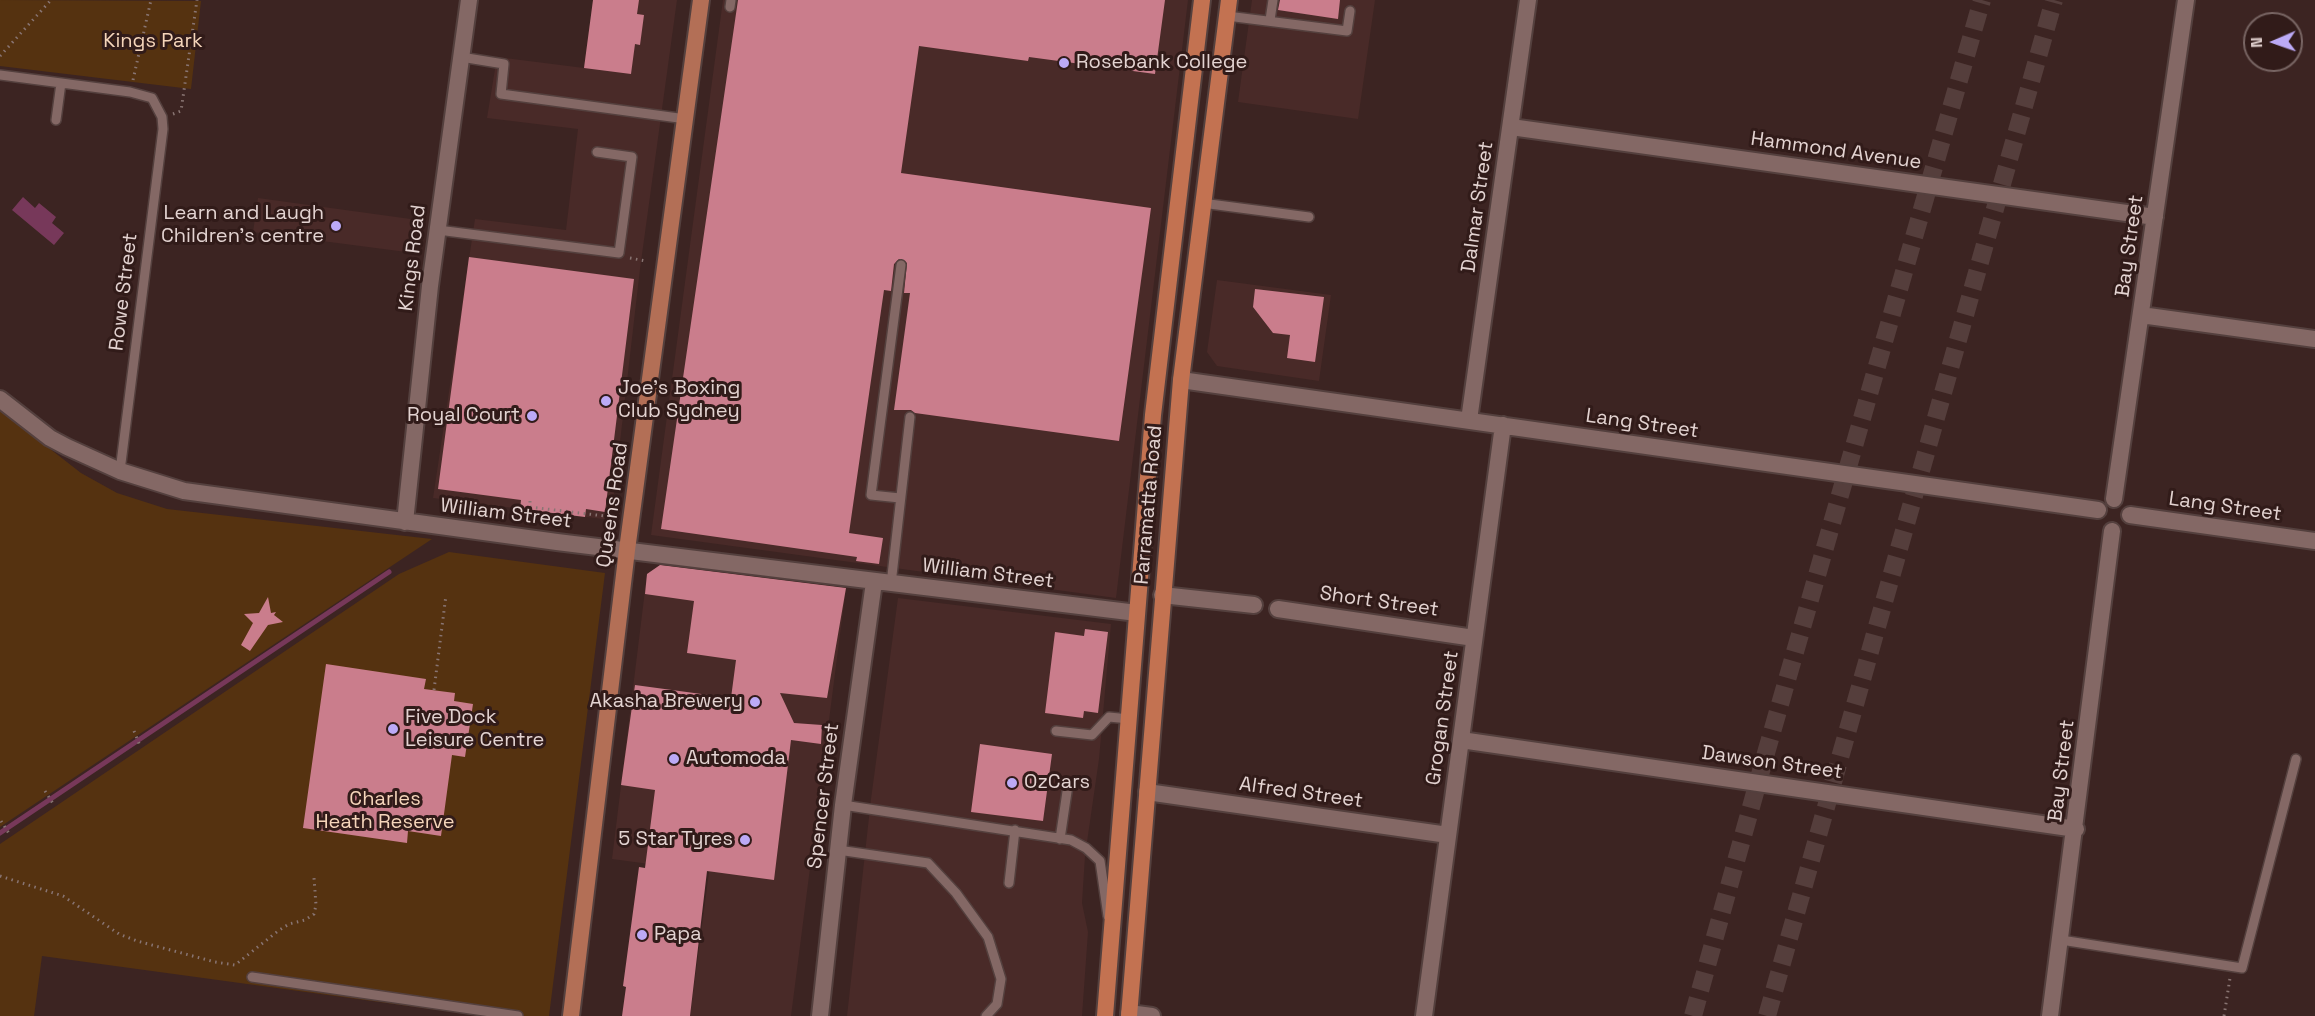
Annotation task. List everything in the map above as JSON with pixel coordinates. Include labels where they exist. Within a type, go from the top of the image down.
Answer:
[{"type":"highway","name":"Parramatta Road","points":[[1105,1016],[1154,403],[1202,0]]},
{"type":"highway","name":"Parramatta Road","points":[[1129,1014],[1181,380],[1228,8]]},
{"type":"main road","name":"Queens Road","points":[[571,1016],[627,550],[701,0]]},
{"type":"street","name":"Kings Road","points":[[405,522],[438,230],[469,0]]},
{"type":"street","name":"Dalmar Street","points":[[1469,420],[1528,0]]},
{"type":"street","name":"Bay Street","points":[[2114,499],[2186,0]]},
{"type":"street","name":"Hammond Avenue","points":[[1511,127],[2155,217]]},
{"type":"street","points":[[2141,315],[2315,339]]},
{"type":"street","name":"Lang Street","points":[[1181,380],[2098,510]]},
{"type":"street","name":"William Street","points":[[0,399],[50,438],[120,471],[184,491],[405,522],[1137,613]]},
{"type":"street","name":"Grogan Street","points":[[1424,1016],[1503,425]]},
{"type":"street","points":[[2114,499],[2124,502],[2130,515],[2126,525],[2112,531],[2099,522],[2098,510],[2105,501],[2114,499]]},
{"type":"street","name":"Lang Street","points":[[2130,515],[2315,541]]},
{"type":"street","name":"Bay Street","points":[[2050,1016],[2076,829],[2112,531]]},
{"type":"street","name":"Spencer Street","points":[[820,1016],[843,805],[874,582]]},
{"type":"street","points":[[1162,595],[1254,605]]},
{"type":"street","name":"Short Street","points":[[1278,609],[1474,638]]},
{"type":"street","name":"Dawson Street","points":[[1461,740],[2076,829]]},
{"type":"street","name":"Alfred Street","points":[[1147,792],[1448,835]]},
{"type":"street","points":[[1129,1014],[1152,1016]]},
{"type":"lane","points":[[1270,20],[1273,0]]},
{"type":"lane","points":[[1228,8],[1270,20],[1347,31],[1350,11]]},
{"type":"lane","points":[[461,57],[504,64],[501,93],[686,119]]},
{"type":"lane","points":[[0,75],[130,92],[152,98],[162,117]]},
{"type":"lane","points":[[56,120],[61,83]]},
{"type":"lane","name":"Rowe Street","points":[[120,471],[163,129],[162,117]]},
{"type":"lane","points":[[438,230],[619,253],[632,157],[597,152]]},
{"type":"lane","points":[[1202,203],[1309,217]]},
{"type":"lane","points":[[900,498],[871,495],[902,265]]},
{"type":"lane","points":[[891,584],[910,417]]},
{"type":"lane","points":[[1056,731],[1092,735],[1108,717],[1129,719]]},
{"type":"lane","points":[[2061,940],[2242,968],[2296,759]]},
{"type":"lane","points":[[1060,839],[1068,785]]},
{"type":"lane","points":[[843,805],[1071,840],[1086,848],[1100,861],[1103,870],[1103,893],[1112,933]]},
{"type":"lane","points":[[1009,883],[1015,830]]},
{"type":"lane","points":[[838,850],[928,863],[956,893],[988,937],[1001,979],[997,1004],[986,1016]]},
{"type":"lane","points":[[252,977],[518,1016]]},
{"type":"path","points":[[0,56],[51,0]]},
{"type":"path","points":[[130,92],[151,0]]},
{"type":"path","points":[[162,117],[181,111],[197,0]]},
{"type":"path","points":[[530,501],[530,507],[615,518]]},
{"type":"path","points":[[556,510],[557,505]]},
{"type":"path","points":[[434,690],[446,595]]},
{"type":"path","points":[[134,730],[140,746]]},
{"type":"path","points":[[45,791],[54,805]]},
{"type":"path","points":[[1,821],[10,835]]},
{"type":"path","points":[[0,876],[63,896],[119,934],[136,942],[215,963],[236,965],[278,931],[314,914],[316,905],[314,878]]},
{"type":"path","points":[[2224,1016],[2232,967]]},
{"type":"shaded area","points":[[593,0],[677,0],[640,269],[611,520],[433,498],[475,219],[566,230],[578,129],[487,118],[497,57],[584,68]]},
{"type":"shaded area","points":[[723,0],[1188,0],[1116,598],[651,535]]},
{"type":"shaded area","points":[[1252,0],[1375,0],[1358,119],[1238,102]]},
{"type":"shaded area","points":[[23,197],[35,208],[39,203],[56,217],[52,223],[64,233],[54,245],[12,210]]},
{"type":"shaded area","name":"Learn and Laugh Children's centre","points":[[258,198],[418,220],[414,253],[253,232]]},
{"type":"shaded area","points":[[1217,280],[1331,295],[1319,381],[1217,366],[1207,352]]},
{"type":"shaded area","points":[[660,565],[846,588],[791,1016],[690,1016],[709,872],[612,859],[647,574]]},
{"type":"shaded area","points":[[898,598],[1111,624],[1099,759],[1085,856],[1082,903],[1088,932],[1082,1016],[847,1016],[871,799]]},
{"type":"green space","name":"Kings Park","points":[[0,0],[201,1],[191,89],[0,66]]},
{"type":"green space","points":[[0,410],[81,473],[117,493],[167,509],[432,539],[0,827]]},
{"type":"green space","name":"Charles Heath Reserve","points":[[449,552],[605,573],[549,1016],[482,1016],[42,956],[34,1016],[0,1016],[0,844],[399,574]]},
{"type":"building","points":[[593,0],[639,0],[637,14],[644,15],[640,45],[635,44],[631,74],[584,68]]},
{"type":"building","points":[[738,0],[1165,0],[1155,74],[1029,57],[1028,61],[919,46],[901,173],[1151,208],[1119,441],[915,413],[911,410],[894,410],[910,293],[904,293],[907,263],[899,259],[894,264],[891,291],[884,290],[849,533],[883,538],[879,564],[856,561],[857,557],[661,529]]},
{"type":"building","points":[[1280,0],[1340,0],[1338,19],[1278,10]]},
{"type":"building","name":"Royal Court","points":[[469,257],[634,279],[605,512],[586,509],[585,517],[520,509],[521,500],[438,489]]},
{"type":"building","points":[[1255,289],[1324,297],[1315,362],[1287,358],[1290,335],[1273,333],[1253,307]]},
{"type":"building","points":[[660,565],[846,588],[827,698],[780,693],[794,723],[822,725],[821,744],[791,740],[774,880],[707,871],[690,1016],[622,1016],[626,987],[623,986],[639,867],[645,868],[655,790],[621,785],[635,685],[731,698],[736,660],[687,653],[694,601],[645,594],[647,574]]},
{"type":"building","points":[[268,597],[271,613],[276,612],[274,615],[283,622],[268,625],[250,651],[241,645],[253,623],[244,614],[259,613]]},
{"type":"building","points":[[1085,629],[1108,632],[1098,713],[1084,711],[1083,718],[1045,713],[1055,632],[1084,636]]},
{"type":"building","name":"Five Dock Leisure Centre","points":[[326,664],[426,679],[424,689],[455,693],[454,701],[473,704],[465,757],[452,755],[441,836],[408,831],[407,843],[303,828]]},
{"type":"building","name":"OzCars","points":[[980,744],[1052,754],[1043,821],[971,812]]},
{"type":"waterway","points":[[0,833],[389,572]]},
{"type":"tunnel","points":[[1693,1016],[1982,0]]},
{"type":"tunnel","points":[[1767,1016],[2054,0]]},
{"type":"place","name":"Rosebank College","points":[[1064,63]]},
{"type":"place","name":"Learn and Laugh Children's centre","points":[[336,226]]},
{"type":"place","name":"Joe's Boxing Club Sydney","points":[[606,401]]},
{"type":"place","name":"Royal Court","points":[[532,416]]},
{"type":"place","name":"Akasha Brewery","points":[[755,702]]},
{"type":"place","name":"Five Dock Leisure Centre","points":[[393,729]]},
{"type":"place","name":"Automoda","points":[[674,759]]},
{"type":"place","name":"OzCars","points":[[1012,783]]},
{"type":"place","name":"5 Star Tyres","points":[[745,840]]},
{"type":"place","name":"Papa","points":[[642,935]]}]
